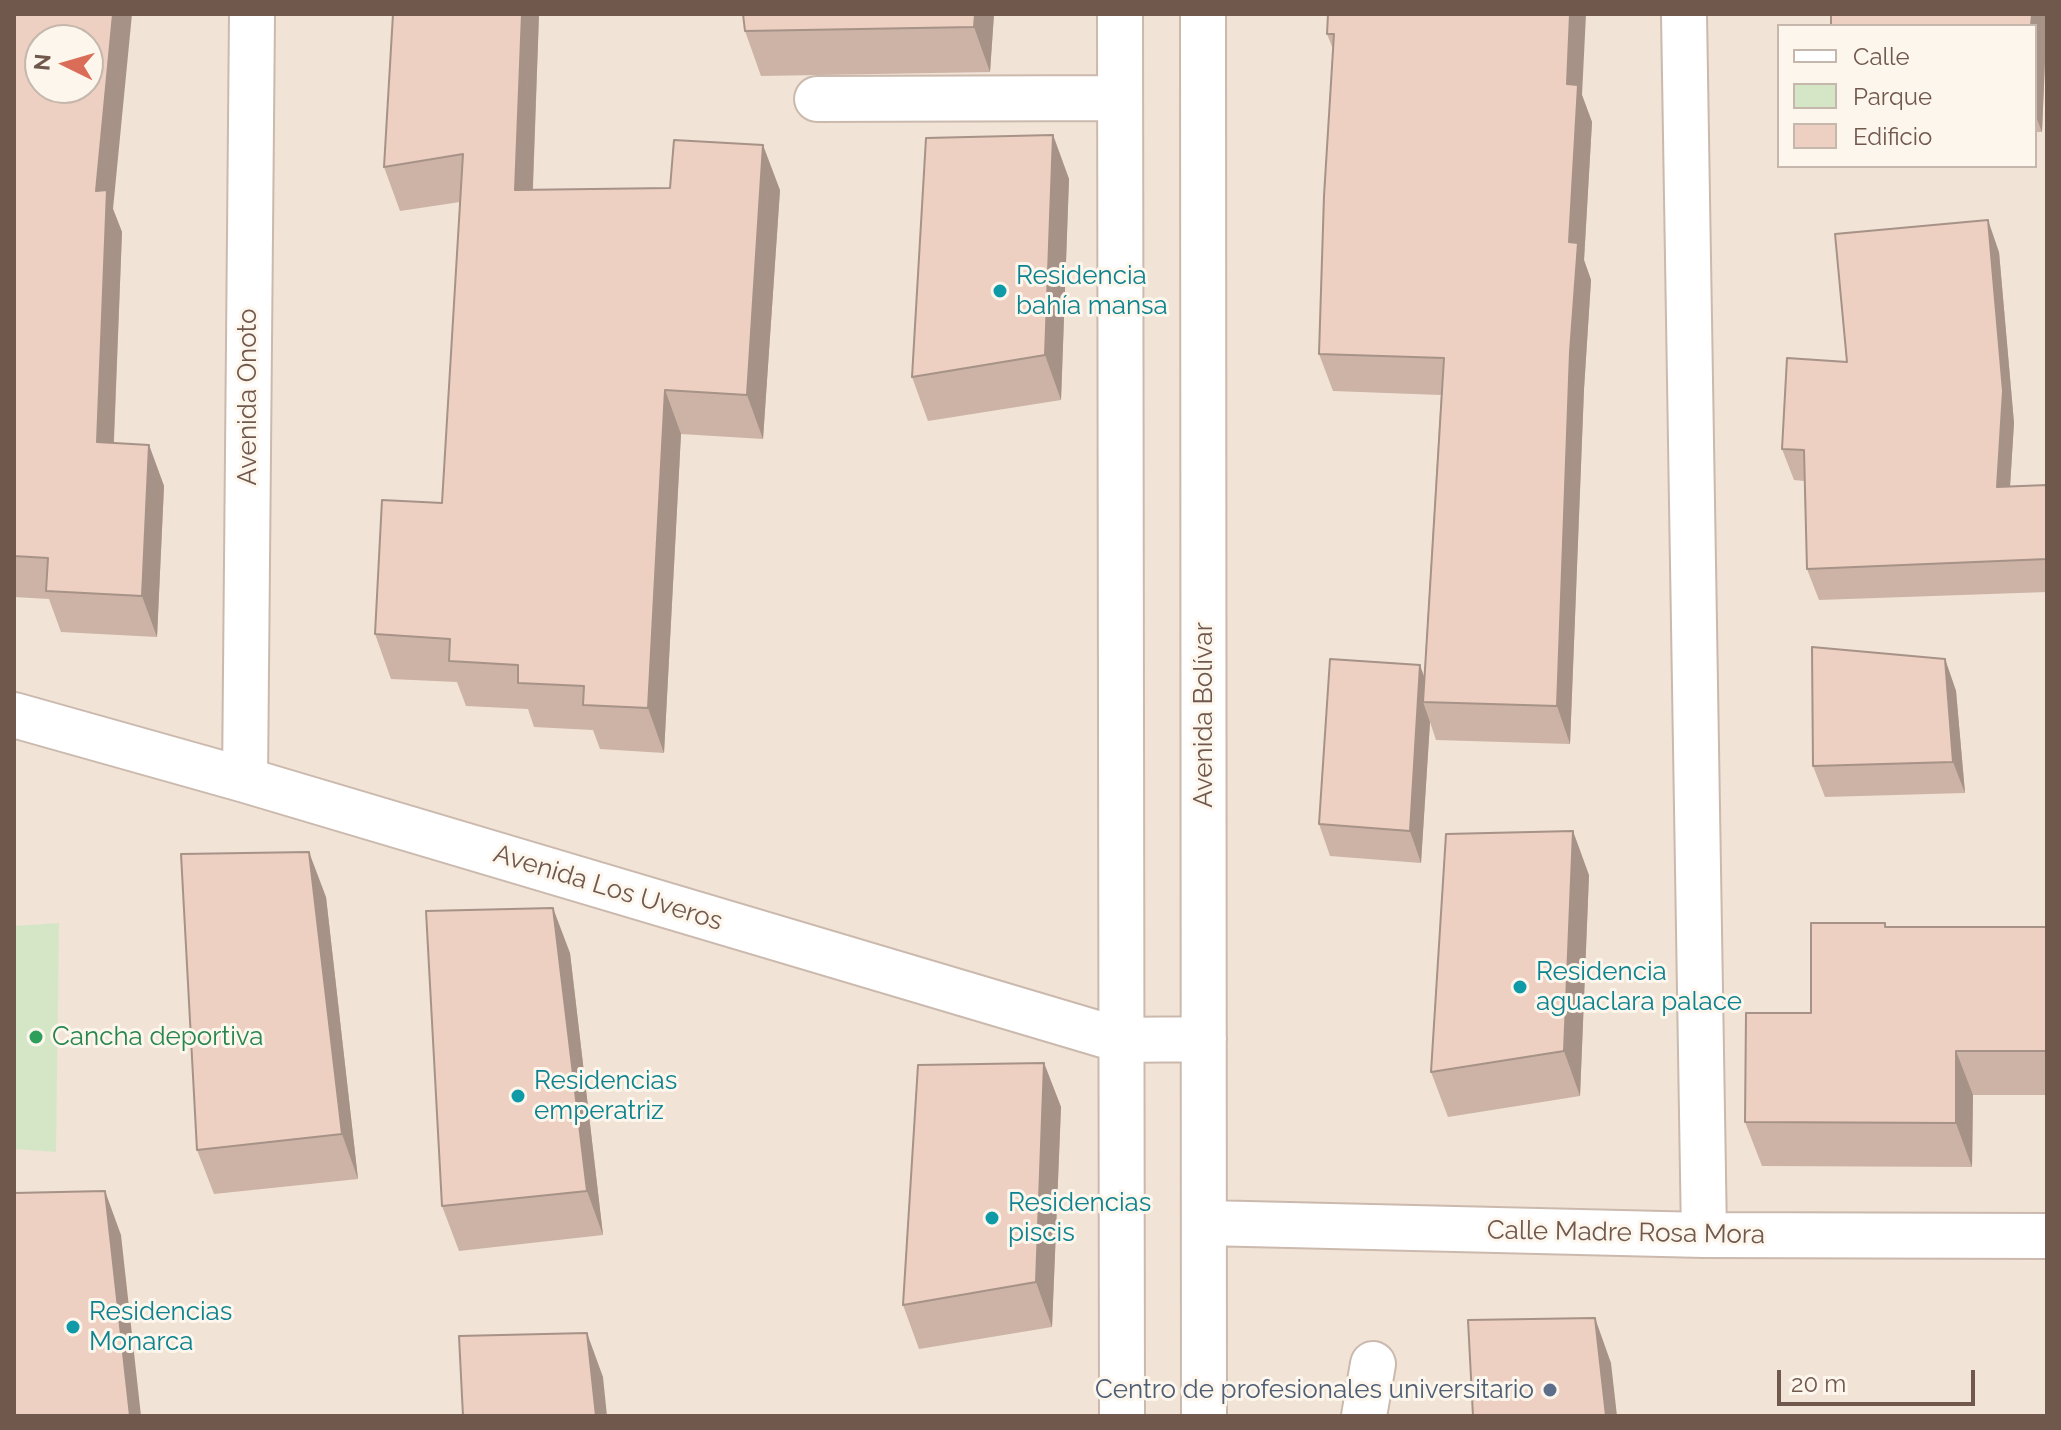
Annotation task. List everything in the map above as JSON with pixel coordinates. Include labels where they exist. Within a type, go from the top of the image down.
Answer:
[{"type":"street","name":"Avenida Onoto","points":[[245,780],[252,14]]},
{"type":"street","points":[[1120,14],[1122,1416]]},
{"type":"street","name":"Avenida Bolívar","points":[[1203,14],[1204,1416]]},
{"type":"street","points":[[1684,14],[1704,1235]]},
{"type":"street","points":[[817,99],[1120,98]]},
{"type":"street","name":"Avenida Los Uveros","points":[[14,715],[245,780],[1120,1040],[1204,1039]]},
{"type":"street","name":"Calle Madre Rosa Mora","points":[[1206,1223],[1704,1235],[2047,1236]]},
{"type":"street","points":[[1364,1416],[1373,1364]]},
{"type":"shaded area","points":[[14,14],[2047,14],[2047,1416],[14,1416]]},
{"type":"green space","name":"Cancha deportiva","points":[[59,923],[56,1152],[14,1149],[14,926]]},
{"type":"building","points":[[14,14],[113,14],[96,191],[107,190],[97,442],[149,445],[142,596],[46,591],[48,558],[14,556]]},
{"type":"building","points":[[393,14],[522,14],[515,190],[670,188],[674,140],[763,145],[747,395],[665,390],[648,708],[583,705],[584,686],[518,683],[518,665],[449,661],[450,639],[375,634],[382,500],[442,503],[463,154],[384,167]]},
{"type":"building","points":[[743,14],[975,14],[974,27],[745,31]]},
{"type":"building","points":[[1328,14],[1570,14],[1567,84],[1578,85],[1569,242],[1578,243],[1570,352],[1557,706],[1423,702],[1444,358],[1319,354],[1324,196],[1334,34],[1327,34]]},
{"type":"building","points":[[1831,14],[2032,14],[2031,24],[1831,24]]},
{"type":"building","name":"Residencia bahía mansa","points":[[1053,135],[1045,355],[912,377],[926,138]]},
{"type":"building","points":[[1988,220],[2003,391],[1997,487],[2047,485],[2047,559],[1807,569],[1804,450],[1782,449],[1787,358],[1847,362],[1835,234]]},
{"type":"building","points":[[1812,647],[1945,659],[1953,762],[1813,766]]},
{"type":"building","points":[[1330,659],[1420,665],[1410,831],[1319,824]]},
{"type":"building","name":"Residencia aguaclara palace","points":[[1573,831],[1564,1051],[1431,1072],[1446,834]]},
{"type":"building","points":[[309,852],[342,1134],[197,1150],[181,854]]},
{"type":"building","name":"Residencias emperatriz","points":[[553,908],[587,1191],[442,1206],[426,911]]},
{"type":"building","points":[[1811,923],[1885,923],[1885,927],[2047,927],[2047,1051],[1956,1051],[1956,1123],[1745,1122],[1746,1013],[1811,1013]]},
{"type":"building","name":"Residencias piscis","points":[[1044,1063],[1036,1282],[903,1305],[918,1065]]},
{"type":"building","name":"Residencias Monarca","points":[[105,1191],[130,1416],[14,1416],[14,1193]]},
{"type":"building","points":[[1595,1318],[1606,1416],[1473,1416],[1468,1320]]},
{"type":"building","points":[[587,1333],[596,1416],[463,1416],[459,1336]]},
{"type":"place","name":"Residencia bahía mansa","points":[[1000,291]]},
{"type":"place","name":"Residencia aguaclara palace","points":[[1520,987]]},
{"type":"place","name":"Cancha deportiva","points":[[36,1037]]},
{"type":"place","name":"Residencias emperatriz","points":[[518,1096]]},
{"type":"place","name":"Residencias piscis","points":[[992,1218]]},
{"type":"place","name":"Residencias Monarca","points":[[73,1327]]},
{"type":"place","name":"Centro de profesionales universitario","points":[[1550,1390]]}]
